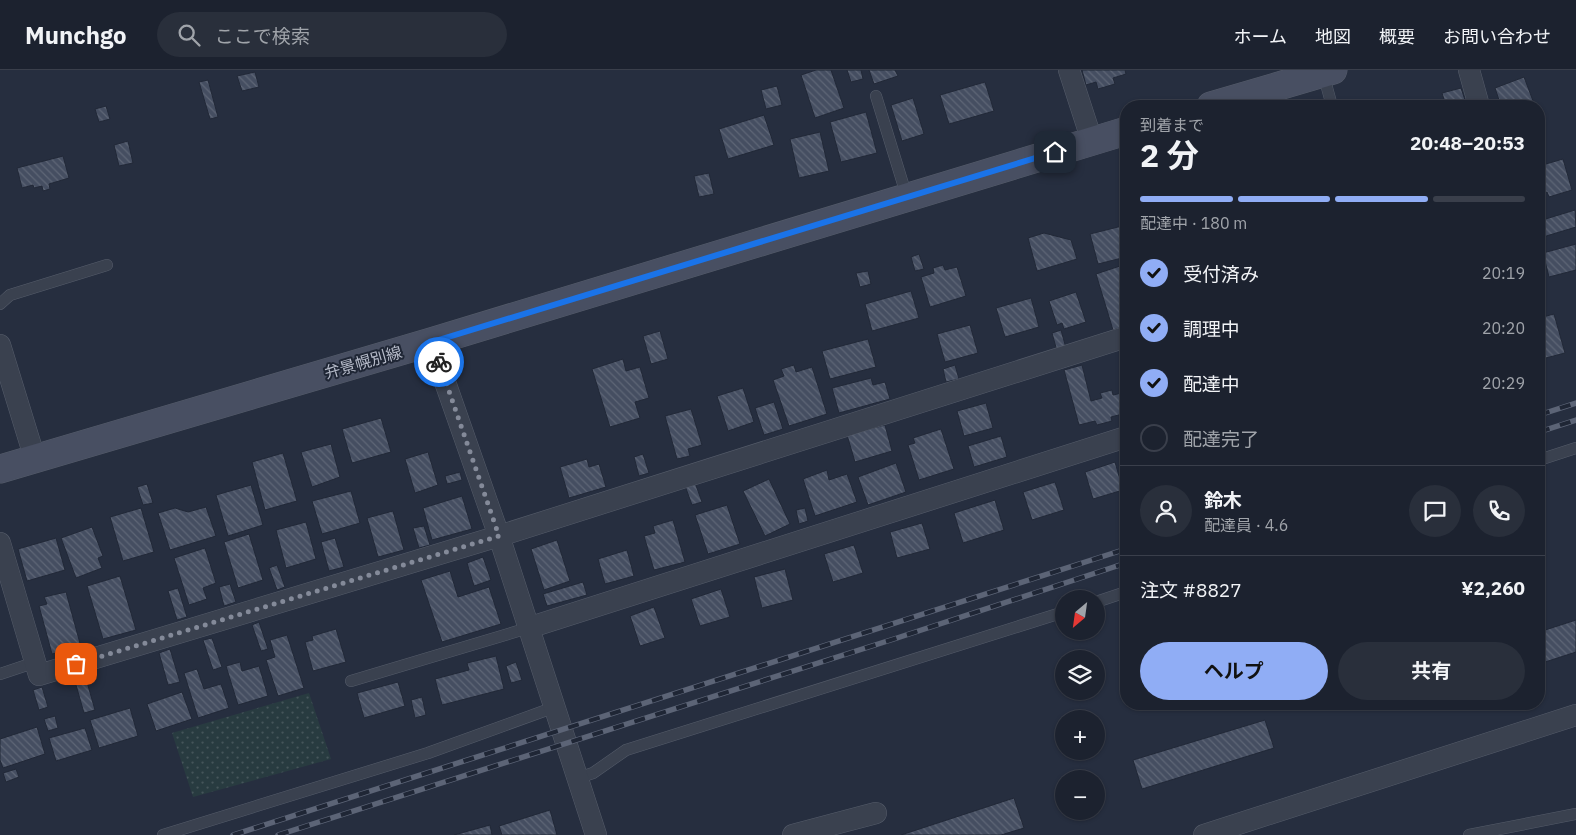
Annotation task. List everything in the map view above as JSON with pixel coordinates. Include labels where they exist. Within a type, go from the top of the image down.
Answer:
[{"type":"main road","points":[[1253,100],[1320,72]]},
{"type":"main road","name":"弁景幌別線","points":[[0,469],[432,342],[1120,133]]},
{"type":"street","points":[[1069,70],[1092,141]]},
{"type":"street","points":[[1469,70],[1477,100]]},
{"type":"street","points":[[0,543],[39,675],[499,536],[1120,339]]},
{"type":"street","points":[[432,342],[499,536],[596,835]]},
{"type":"street","points":[[0,345],[35,459]]},
{"type":"street","points":[[528,628],[1120,438]]},
{"type":"street","points":[[1204,835],[1576,716]]},
{"type":"street","points":[[793,835],[876,812]]},
{"type":"lane","points":[[1320,72],[1330,100]]},
{"type":"lane","points":[[876,96],[907,197]]},
{"type":"lane","points":[[0,304],[10,295],[107,265]]},
{"type":"lane","points":[[1545,458],[1576,448]]},
{"type":"lane","points":[[1105,599],[1120,594]]},
{"type":"lane","points":[[578,778],[593,773],[626,750],[1055,615]]},
{"type":"lane","points":[[351,682],[528,628]]},
{"type":"lane","points":[[0,674],[36,662]]},
{"type":"lane","points":[[163,835],[428,753],[555,707]]},
{"type":"lane","points":[[1469,835],[1576,814]]},
{"type":"green space","points":[[309,693],[331,759],[193,797],[172,733]]},
{"type":"building","points":[[816,70],[831,70],[844,108],[815,118],[801,75]]},
{"type":"building","points":[[847,70],[861,70],[863,79],[851,82]]},
{"type":"building","points":[[869,70],[895,70],[898,76],[874,84]]},
{"type":"building","points":[[1082,70],[1125,70],[1126,74],[1113,78],[1115,84],[1098,89],[1096,82],[1086,85]]},
{"type":"building","points":[[255,72],[259,87],[242,91],[237,76]]},
{"type":"building","points":[[1524,77],[1533,100],[1499,100],[1495,88]]},
{"type":"building","points":[[208,80],[218,117],[210,119],[199,82]]},
{"type":"building","points":[[985,82],[994,111],[949,124],[940,95]]},
{"type":"building","points":[[777,86],[782,105],[766,109],[761,90]]},
{"type":"building","points":[[1461,88],[1465,100],[1444,100],[1442,93]]},
{"type":"building","points":[[913,98],[924,134],[902,141],[891,105]]},
{"type":"building","points":[[106,106],[110,119],[99,122],[95,109]]},
{"type":"building","points":[[866,112],[877,153],[841,162],[830,122]]},
{"type":"building","points":[[764,115],[774,145],[728,159],[719,129]]},
{"type":"building","points":[[820,132],[829,171],[799,178],[790,139]]},
{"type":"building","points":[[128,141],[133,163],[119,166],[114,145]]},
{"type":"building","points":[[63,156],[69,178],[49,184],[50,189],[43,191],[42,186],[34,188],[33,185],[22,188],[17,168]]},
{"type":"building","points":[[1563,159],[1572,190],[1549,197],[1547,192],[1545,193],[1545,164]]},
{"type":"building","points":[[709,173],[714,194],[699,197],[694,176]]},
{"type":"building","points":[[1575,210],[1576,227],[1545,236],[1545,219]]},
{"type":"building","points":[[1120,226],[1120,258],[1098,264],[1090,234]]},
{"type":"building","points":[[1044,233],[1071,240],[1077,259],[1037,271],[1028,238]]},
{"type":"building","points":[[1576,244],[1576,270],[1549,277],[1545,252]]},
{"type":"building","points":[[919,254],[924,269],[915,271],[911,257]]},
{"type":"building","points":[[943,265],[945,270],[957,267],[966,296],[930,307],[921,277],[934,273],[933,268]]},
{"type":"building","points":[[1120,266],[1120,328],[1113,330],[1096,274]]},
{"type":"building","points":[[868,271],[871,284],[860,287],[856,273]]},
{"type":"building","points":[[911,291],[919,318],[872,331],[865,304]]},
{"type":"building","points":[[1076,292],[1086,322],[1064,329],[1062,323],[1057,325],[1049,301]]},
{"type":"building","points":[[1031,298],[1039,327],[1005,337],[996,308]]},
{"type":"building","points":[[1554,314],[1565,353],[1545,358],[1545,316]]},
{"type":"building","points":[[970,325],[978,353],[945,362],[937,334]]},
{"type":"building","points":[[1061,330],[1066,348],[1057,351],[1052,333]]},
{"type":"building","points":[[660,331],[668,359],[651,364],[643,336]]},
{"type":"building","points":[[868,339],[876,367],[830,379],[822,351]]},
{"type":"building","points":[[623,359],[626,371],[640,367],[649,398],[635,402],[640,418],[610,427],[592,369]]},
{"type":"building","points":[[794,365],[796,372],[812,367],[827,414],[789,426],[773,380],[784,376],[781,369]]},
{"type":"building","points":[[955,365],[959,379],[946,382],[943,369]]},
{"type":"building","points":[[1082,365],[1091,401],[1102,398],[1100,393],[1112,390],[1113,395],[1120,393],[1120,415],[1111,417],[1112,421],[1097,425],[1095,421],[1079,425],[1064,370]]},
{"type":"building","points":[[871,378],[873,385],[885,382],[890,399],[839,413],[832,388]]},
{"type":"building","points":[[743,388],[754,422],[728,431],[717,396]]},
{"type":"building","points":[[774,402],[783,429],[764,435],[755,408]]},
{"type":"building","points":[[986,403],[993,428],[964,436],[957,411]]},
{"type":"building","points":[[691,409],[702,445],[688,449],[690,456],[677,459],[665,416]]},
{"type":"building","points":[[381,418],[391,452],[352,463],[342,429]]},
{"type":"building","points":[[885,425],[892,451],[855,462],[847,435]]},
{"type":"building","points":[[941,429],[954,469],[919,480],[908,445],[915,443],[913,438]]},
{"type":"building","points":[[1001,436],[1007,457],[974,467],[968,446]]},
{"type":"building","points":[[331,444],[340,477],[312,487],[301,452]]},
{"type":"building","points":[[428,452],[438,485],[415,493],[405,459]]},
{"type":"building","points":[[283,453],[297,501],[265,510],[252,462]]},
{"type":"building","points":[[643,454],[649,473],[639,476],[634,457]]},
{"type":"building","points":[[587,459],[589,467],[599,464],[606,487],[569,498],[560,467]]},
{"type":"building","points":[[1115,462],[1120,480],[1120,491],[1093,499],[1085,472]]},
{"type":"building","points":[[896,463],[906,492],[868,505],[858,477]]},
{"type":"building","points":[[827,470],[829,480],[847,474],[857,502],[815,516],[803,479]]},
{"type":"building","points":[[460,472],[462,480],[447,484],[445,476]]},
{"type":"building","points":[[769,479],[790,524],[765,536],[743,491]]},
{"type":"building","points":[[694,480],[702,502],[692,505],[684,483]]},
{"type":"building","points":[[1055,482],[1064,510],[1032,520],[1023,492]]},
{"type":"building","points":[[147,484],[153,503],[143,505],[137,487]]},
{"type":"building","points":[[251,485],[263,525],[228,536],[216,495]]},
{"type":"building","points":[[351,491],[360,523],[322,534],[312,501]]},
{"type":"building","points":[[462,496],[472,529],[432,540],[423,508]]},
{"type":"building","points":[[995,500],[1004,530],[963,543],[954,513]]},
{"type":"building","points":[[727,505],[740,544],[708,554],[695,515]]},
{"type":"building","points":[[206,507],[216,536],[170,550],[158,513],[175,508],[188,512]]},
{"type":"building","points":[[141,508],[154,552],[123,561],[110,517]]},
{"type":"building","points":[[805,508],[808,521],[799,524],[796,510]]},
{"type":"building","points":[[393,511],[404,550],[378,557],[367,518]]},
{"type":"building","points":[[673,520],[685,562],[654,570],[644,536],[655,533],[653,526]]},
{"type":"building","points":[[306,522],[316,559],[286,568],[276,530]]},
{"type":"building","points":[[922,523],[930,549],[897,558],[890,532]]},
{"type":"building","points":[[424,526],[430,545],[419,548],[413,528]]},
{"type":"building","points":[[92,527],[103,556],[98,558],[102,568],[76,578],[61,538]]},
{"type":"building","points":[[249,534],[263,580],[238,588],[224,542]]},
{"type":"building","points":[[56,538],[65,570],[27,581],[18,549]]},
{"type":"building","points":[[335,538],[344,567],[329,571],[321,542]]},
{"type":"building","points":[[557,540],[570,581],[544,590],[531,549]]},
{"type":"building","points":[[854,545],[863,573],[833,582],[824,554]]},
{"type":"building","points":[[205,548],[216,583],[203,588],[207,599],[189,605],[174,558]]},
{"type":"building","points":[[627,550],[634,576],[605,584],[598,559]]},
{"type":"building","points":[[483,557],[491,580],[474,586],[467,563]]},
{"type":"building","points":[[277,565],[285,587],[277,590],[269,568]]},
{"type":"building","points":[[785,569],[793,600],[762,608],[754,577]]},
{"type":"building","points":[[450,571],[458,597],[489,587],[501,624],[442,642],[421,580]]},
{"type":"building","points":[[120,576],[136,630],[103,639],[87,586]]},
{"type":"building","points":[[583,582],[587,595],[547,606],[543,594]]},
{"type":"building","points":[[230,584],[236,602],[224,606],[219,587]]},
{"type":"building","points":[[178,588],[187,617],[177,620],[168,591]]},
{"type":"building","points":[[721,589],[730,617],[700,626],[691,599]]},
{"type":"building","points":[[66,592],[81,647],[52,654],[39,606],[47,604],[44,597]]},
{"type":"building","points":[[654,607],[665,638],[640,646],[630,616]]},
{"type":"building","points":[[1576,620],[1576,652],[1545,662],[1545,630]]},
{"type":"building","points":[[259,622],[268,649],[261,651],[252,625]]},
{"type":"building","points":[[336,629],[346,662],[313,671],[305,642],[313,640],[312,636]]},
{"type":"building","points":[[287,635],[304,688],[278,696],[266,660],[275,657],[270,640]]},
{"type":"building","points":[[212,638],[222,667],[213,670],[203,640]]},
{"type":"building","points":[[170,649],[180,682],[168,685],[159,653]]},
{"type":"building","points":[[496,656],[504,689],[442,705],[435,679],[469,670],[467,663]]},
{"type":"building","points":[[240,662],[242,671],[259,666],[268,696],[238,705],[226,666]]},
{"type":"building","points":[[516,662],[522,680],[511,683],[506,666]]},
{"type":"building","points":[[197,669],[204,689],[221,684],[229,708],[198,718],[184,673]]},
{"type":"building","points":[[85,675],[95,710],[84,713],[74,678]]},
{"type":"building","points":[[398,682],[405,706],[364,718],[357,693]]},
{"type":"building","points":[[42,687],[48,707],[39,710],[33,690]]},
{"type":"building","points":[[182,692],[192,719],[156,731],[147,704]]},
{"type":"building","points":[[422,697],[426,715],[415,718],[411,700]]},
{"type":"building","points":[[130,708],[138,736],[99,748],[90,720]]},
{"type":"building","points":[[55,716],[58,728],[48,731],[44,719]]},
{"type":"building","points":[[1265,720],[1274,748],[1142,789],[1133,760]]},
{"type":"building","points":[[37,727],[45,754],[3,768],[0,760],[0,739]]},
{"type":"building","points":[[85,728],[92,750],[56,761],[49,738]]},
{"type":"building","points":[[16,769],[19,777],[6,782],[3,773]]},
{"type":"building","points":[[1014,798],[1024,828],[1001,835],[901,835]]},
{"type":"building","points":[[550,810],[557,835],[502,835],[499,826]]},
{"type":"building","points":[[490,825],[492,835],[454,835]]},
{"type":"railway","points":[[1545,413],[1576,403]]},
{"type":"railway","points":[[1545,430],[1576,420]]},
{"type":"railway","points":[[233,835],[1120,551]]},
{"type":"railway","points":[[278,835],[1120,565]]},
{"type":"way so far","points":[[76,664],[499,536],[439,362]]},
{"type":"route","points":[[439,362],[432,342],[1055,152]]}]
